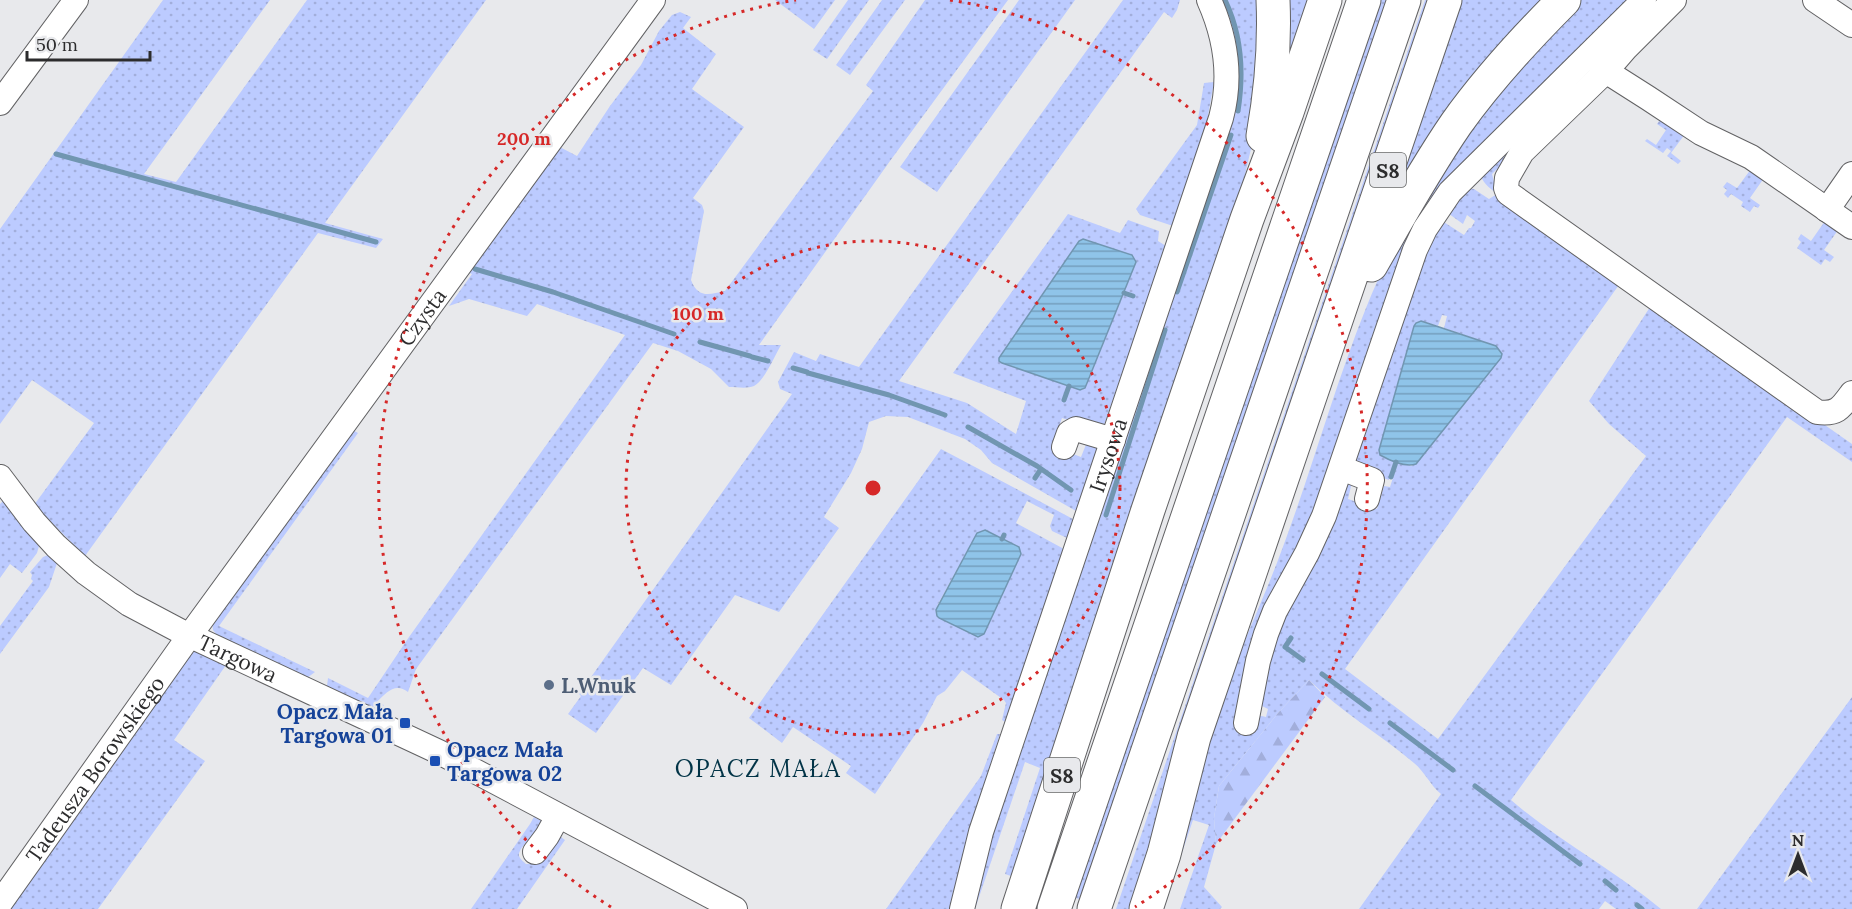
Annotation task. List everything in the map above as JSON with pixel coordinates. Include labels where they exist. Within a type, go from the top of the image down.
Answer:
[{"type":"highway","name":"S8","points":[[1018,909],[1148,510],[1248,219],[1268,109],[1272,67],[1273,0]]},
{"type":"highway","points":[[1248,219],[1326,0]]},
{"type":"highway","points":[[1054,909],[1364,0]]},
{"type":"highway","points":[[1095,909],[1404,0]]},
{"type":"highway","name":"S8","points":[[1146,909],[1164,854],[1194,737],[1445,0]]},
{"type":"highway","points":[[1329,340],[1399,215],[1456,124],[1511,54],[1564,0]]},
{"type":"street","points":[[0,103],[75,0]]},
{"type":"street","name":"Czysta","points":[[190,635],[653,0]]},
{"type":"street","name":"Irysowa","points":[[962,909],[981,832],[1215,140],[1224,106],[1227,82],[1225,51],[1219,24],[1209,0]]},
{"type":"street","points":[[1644,0],[1599,62],[1522,152],[1507,178],[1508,193],[1817,412],[1833,412],[1840,409],[1852,393]]},
{"type":"street","points":[[1246,723],[1266,634],[1275,611],[1320,525],[1415,250],[1425,229],[1450,192],[1599,62],[1626,48],[1674,0]]},
{"type":"street","points":[[1815,0],[1852,25]]},
{"type":"street","points":[[1599,62],[1623,82],[1701,133],[1751,157],[1852,227]]},
{"type":"street","points":[[1827,210],[1852,174]]},
{"type":"street","points":[[1064,447],[1069,433],[1076,429],[1113,440]]},
{"type":"street","points":[[1341,468],[1372,480],[1367,498]]},
{"type":"street","name":"Targowa","points":[[0,477],[34,522],[56,546],[86,573],[129,604],[439,752],[735,909]]},
{"type":"street","name":"Tadeusza Borowskiego","points":[[0,903],[190,635]]},
{"type":"street","points":[[535,852],[558,816]]},
{"type":"green space","points":[[163,0],[270,0],[144,174],[176,182],[307,0],[486,0],[325,223],[383,239],[376,248],[318,233],[85,556],[34,505],[94,423],[32,380],[0,424],[0,229]]},
{"type":"green space","points":[[775,0],[835,0],[814,29]]},
{"type":"green space","points":[[848,0],[869,0],[827,59],[813,50]]},
{"type":"green space","points":[[882,0],[905,0],[850,75],[836,65]]},
{"type":"green space","points":[[925,0],[1008,0],[759,345],[781,345],[758,383],[745,388],[729,387],[711,369],[678,351],[653,343],[416,669],[408,692],[395,688],[387,692],[377,702],[384,705],[382,712],[327,686],[328,678],[368,698],[625,335],[537,304],[527,316],[469,299],[449,306],[472,274],[464,271],[556,145],[577,156],[641,65],[659,31],[672,15],[680,12],[691,17],[683,28],[716,54],[692,89],[744,127],[693,198],[702,205],[704,211],[691,280],[697,290],[704,294],[725,291],[873,91],[866,85]]},
{"type":"green space","points":[[1019,0],[1075,0],[937,192],[900,167]]},
{"type":"green space","points":[[1123,0],[1180,0],[1172,18],[1164,12],[899,381],[967,403],[1016,434],[1026,401],[953,373],[1068,214],[1120,233],[1128,220],[1159,231],[1158,241],[1166,246],[1102,431],[1062,418],[1052,446],[1081,457],[1087,442],[1100,441],[1076,511],[992,463],[981,450],[965,439],[908,417],[886,416],[869,422],[862,449],[851,473],[824,517],[839,528],[779,612],[735,595],[671,685],[643,668],[596,733],[568,714],[581,696],[579,694],[792,394],[780,389],[778,382],[794,352],[816,361],[820,354],[859,367]],"holes":[[[1136,262],[1085,388],[1082,390],[999,361]]]},
{"type":"green space","points":[[1218,0],[1264,0],[1253,140],[1244,179],[1017,878],[1005,874],[1040,768],[1025,762],[975,909],[970,909],[975,887],[1226,134]]},
{"type":"green space","points":[[1280,0],[1316,0],[1277,89]]},
{"type":"green space","points":[[1378,0],[1389,0],[1082,900],[1073,897]]},
{"type":"green space","points":[[1425,0],[1435,0],[1134,909],[1116,909]]},
{"type":"green space","points":[[1461,0],[1554,0],[1388,213]]},
{"type":"green space","points":[[1580,0],[1637,0],[1458,176],[1428,214],[1409,252],[1326,497],[1259,639],[1243,725],[1250,727],[1255,718],[1266,717],[1268,709],[1258,704],[1256,698],[1266,649],[1276,622],[1322,532],[1343,476],[1349,476],[1352,482],[1348,499],[1377,509],[1384,486],[1390,487],[1398,462],[1411,466],[1416,464],[1501,358],[1502,353],[1496,346],[1444,328],[1447,316],[1442,315],[1438,326],[1421,321],[1416,323],[1379,450],[1380,455],[1394,461],[1389,480],[1349,466],[1422,243],[1439,219],[1464,235],[1471,228],[1475,221],[1467,215],[1463,224],[1444,208],[1463,188],[1474,189],[1489,199],[1497,194],[1621,282],[1345,669],[1438,739],[1646,456],[1609,424],[1589,401],[1652,304],[1852,444],[1852,462],[1787,417],[1511,800],[1661,909],[1616,909],[1605,901],[1599,909],[1359,909],[1441,794],[1414,763],[1309,680],[1278,713],[1219,786],[1214,818],[1216,844],[1204,887],[1222,907],[1220,909],[1180,909],[1209,825],[1193,820],[1163,909],[1152,909],[1210,734],[1284,544],[1355,337],[1385,264],[1406,222],[1430,181],[1484,104],[1514,68]]},
{"type":"green space","points":[[1587,62],[1596,71],[1492,174],[1497,194],[1482,179],[1482,166]]},
{"type":"green space","points":[[1214,82],[1207,121],[1173,226],[1140,215],[1136,209],[1197,125],[1204,83]]},
{"type":"green space","points":[[1660,120],[1685,134],[1671,153],[1681,161],[1678,164],[1667,156],[1671,151],[1667,148],[1663,153],[1645,141],[1647,139],[1656,145],[1666,130],[1657,124]]},
{"type":"green space","points":[[1751,169],[1764,178],[1750,198],[1760,205],[1758,208],[1754,206],[1750,212],[1741,206],[1743,202],[1731,194],[1728,198],[1724,194],[1727,190],[1723,187],[1727,182],[1737,188]]},
{"type":"green space","points":[[1825,221],[1838,230],[1824,250],[1834,257],[1830,262],[1825,259],[1821,265],[1797,248],[1801,242],[1798,239],[1801,234],[1811,241]]},
{"type":"green space","points":[[349,428],[358,433],[219,626],[315,672],[307,678],[218,636],[213,630],[212,620]]},
{"type":"green space","points":[[941,449],[1073,519],[1067,538],[1052,531],[1050,526],[1054,515],[1027,501],[1016,523],[1064,549],[1005,722],[1002,720],[1006,703],[1004,700],[962,670],[945,691],[937,696],[923,723],[875,794],[846,773],[851,766],[793,727],[782,743],[749,718]],"holes":[[[985,530],[1019,547],[937,606],[977,533]]]},
{"type":"green space","points":[[3,501],[39,546],[37,553],[22,573],[10,564],[0,578],[0,504]]},
{"type":"green space","points":[[48,555],[57,563],[49,587],[0,654],[0,626],[33,581],[30,572],[43,557]]},
{"type":"green space","points":[[195,651],[226,665],[174,740],[205,761],[98,909],[5,909],[191,653]]},
{"type":"green space","points":[[1309,680],[1325,697],[1216,844],[1214,818],[1219,786],[1278,713]]},
{"type":"green space","points":[[1852,697],[1852,909],[1697,909]]},
{"type":"green space","points":[[997,734],[1000,734],[972,823],[950,909],[886,909],[981,776]]},
{"type":"green space","points":[[534,817],[548,824],[519,852],[519,856],[526,864],[538,864],[545,858],[554,832],[565,840],[517,909],[471,909],[530,824]]},
{"type":"shaded area","points":[[1083,239],[1132,255],[1136,262],[1085,388],[1080,390],[1002,363],[999,358],[1079,241]]},
{"type":"shaded area","points":[[1421,321],[1496,346],[1502,354],[1416,464],[1407,465],[1380,455],[1379,450],[1414,326]]},
{"type":"shaded area","points":[[985,530],[1019,547],[1021,554],[984,634],[978,637],[939,618],[936,610],[977,533]]},
{"type":"waterway","points":[[1225,0],[1235,27],[1240,54],[1241,83],[1238,111]]},
{"type":"waterway","points":[[1177,292],[1231,135]]},
{"type":"waterway","points":[[56,154],[376,242]]},
{"type":"waterway","points":[[475,269],[553,292],[674,334]]},
{"type":"waterway","points":[[1124,293],[1133,296]]},
{"type":"waterway","points":[[1106,515],[1165,330]]},
{"type":"waterway","points":[[700,342],[750,356]]},
{"type":"waterway","points":[[752,357],[768,361]]},
{"type":"waterway","points":[[793,368],[807,372]]},
{"type":"waterway","points":[[808,373],[889,395],[945,415]]},
{"type":"waterway","points":[[1064,400],[1069,386]]},
{"type":"waterway","points":[[968,427],[1037,466],[1071,490]]},
{"type":"waterway","points":[[1391,477],[1396,462]]},
{"type":"waterway","points":[[1035,478],[1041,469]]},
{"type":"waterway","points":[[1002,539],[1004,535]]},
{"type":"waterway","points":[[1291,638],[1285,647],[1303,660]]},
{"type":"waterway","points":[[1322,674],[1369,709]]},
{"type":"waterway","points":[[1390,723],[1453,770]]},
{"type":"waterway","points":[[1475,786],[1580,864]]},
{"type":"waterway","points":[[1605,881],[1616,890]]},
{"type":"waterway","points":[[1637,905],[1642,909]]},
{"type":"place","name":"L.Wnuk","points":[[549,685]]},
{"type":"place","name":"Opacz Mała Targowa 01","points":[[405,723]]},
{"type":"place","name":"Opacz Mała Targowa 02","points":[[435,761]]},
{"type":"district","name":"OPACZ MAŁA","points":[[758,768]]}]
